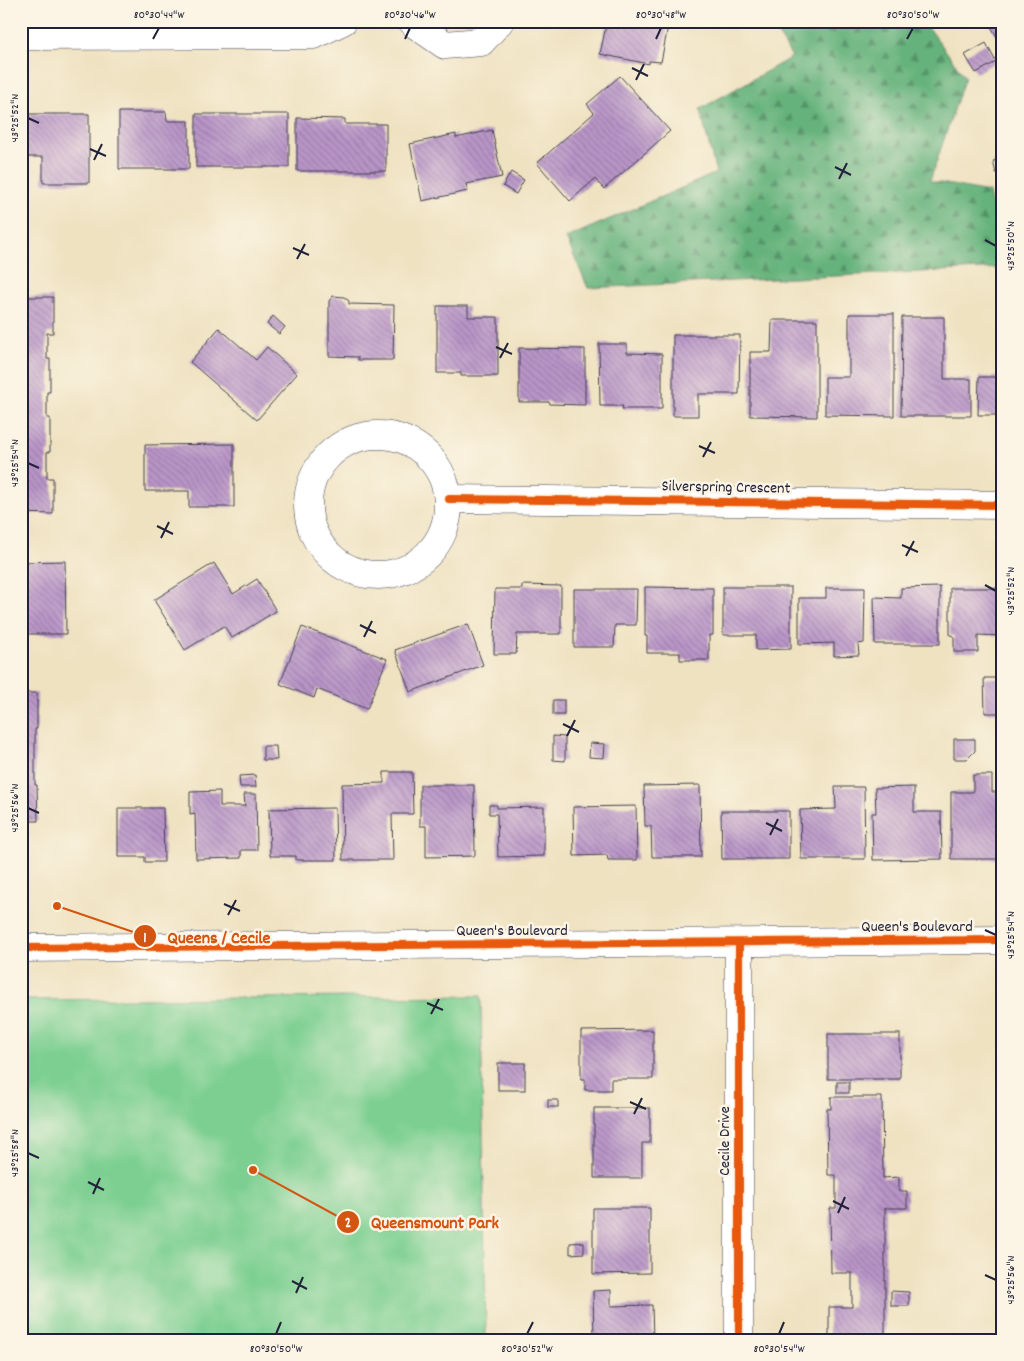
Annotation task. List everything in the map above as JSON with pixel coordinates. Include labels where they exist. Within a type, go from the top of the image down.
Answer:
[{"type":"street","points":[[21,36],[314,35],[343,21]]},
{"type":"street","points":[[412,21],[416,26],[445,45],[482,42],[500,21]]},
{"type":"street","points":[[364,436],[396,437],[419,447],[442,476],[449,499],[448,517],[440,540],[424,560],[405,571],[381,576],[356,572],[334,560],[313,532],[307,508],[310,486],[320,464],[340,445],[364,436]]},
{"type":"street","name":"Silverspring Crescent","points":[[449,499],[1003,505]]},
{"type":"street","name":"Queen's Boulevard","points":[[21,948],[1003,940]]},
{"type":"street","name":"Cecile Drive","points":[[739,942],[739,1340]]},
{"type":"green space","points":[[770,21],[924,21],[965,77],[930,181],[989,192],[1003,257],[1003,268],[588,288],[566,238],[716,173],[700,109],[792,57]]},
{"type":"green space","points":[[481,996],[486,1340],[21,1340],[21,1000]]},
{"type":"building","points":[[607,21],[669,21],[661,62],[649,61],[649,64],[600,54]]},
{"type":"building","points":[[988,21],[1003,21],[1003,48]]},
{"type":"building","points":[[986,43],[996,62],[976,73],[965,55]]},
{"type":"building","points":[[620,76],[670,131],[604,189],[595,179],[570,201],[537,163],[594,113],[587,104]]},
{"type":"building","points":[[119,112],[166,112],[167,121],[189,121],[189,169],[119,169]]},
{"type":"building","points":[[21,114],[89,114],[89,183],[43,183],[43,157],[21,157]]},
{"type":"building","points":[[196,114],[289,114],[289,167],[196,167]]},
{"type":"building","points":[[297,118],[345,119],[345,124],[386,124],[386,171],[297,171]]},
{"type":"building","points":[[492,130],[502,177],[466,184],[468,191],[422,201],[410,144],[456,134],[456,138]]},
{"type":"building","points":[[1003,159],[1003,172],[996,173],[993,161]]},
{"type":"building","points":[[511,172],[524,180],[516,194],[503,186]]},
{"type":"building","points":[[333,296],[344,297],[349,301],[349,304],[394,305],[393,360],[358,360],[358,357],[329,356],[329,301]]},
{"type":"building","points":[[21,297],[53,297],[53,333],[47,333],[47,359],[50,359],[50,392],[47,392],[47,418],[50,418],[50,452],[47,452],[47,478],[53,478],[53,514],[21,513]]},
{"type":"building","points":[[437,306],[468,306],[468,317],[498,317],[498,376],[461,376],[461,373],[437,373]]},
{"type":"building","points":[[849,314],[894,314],[894,416],[825,415],[825,377],[849,377]]},
{"type":"building","points":[[273,316],[285,327],[279,334],[267,324]]},
{"type":"building","points":[[902,317],[944,317],[944,379],[971,379],[971,416],[901,416]]},
{"type":"building","points":[[772,320],[817,320],[817,417],[750,416],[750,352],[771,352]]},
{"type":"building","points":[[219,328],[256,360],[267,347],[297,374],[257,420],[190,362]]},
{"type":"building","points":[[673,335],[740,335],[739,394],[698,394],[698,416],[673,416]]},
{"type":"building","points":[[599,344],[627,344],[627,353],[662,354],[662,409],[622,409],[623,406],[600,406]]},
{"type":"building","points":[[519,348],[585,349],[585,405],[519,402]]},
{"type":"building","points":[[979,377],[1003,377],[1003,415],[978,415]]},
{"type":"building","points":[[234,444],[234,507],[189,507],[189,491],[145,491],[145,445]]},
{"type":"building","points":[[65,561],[66,634],[21,634],[21,562]]},
{"type":"building","points":[[214,563],[233,594],[257,579],[276,611],[232,638],[224,626],[185,650],[154,600]]},
{"type":"building","points":[[522,585],[561,586],[561,634],[517,634],[516,654],[494,654],[495,589],[522,589]]},
{"type":"building","points":[[645,587],[713,588],[713,635],[709,635],[709,660],[680,660],[680,653],[647,653]]},
{"type":"building","points":[[723,587],[791,587],[791,649],[756,650],[756,635],[723,635]]},
{"type":"building","points":[[940,587],[940,644],[875,644],[874,597],[901,598],[901,588]]},
{"type":"building","points":[[826,588],[865,588],[864,643],[858,644],[859,655],[834,656],[834,643],[799,644],[799,598],[826,598]]},
{"type":"building","points":[[950,588],[1003,588],[1003,636],[978,635],[978,652],[954,652],[954,636],[950,635]]},
{"type":"building","points":[[574,589],[637,589],[636,625],[615,625],[614,647],[574,647]]},
{"type":"building","points":[[468,624],[483,665],[410,692],[395,650]]},
{"type":"building","points":[[302,627],[387,659],[367,709],[317,689],[314,698],[280,684]]},
{"type":"building","points":[[984,678],[1003,678],[1003,713],[985,713]]},
{"type":"building","points":[[21,693],[37,693],[35,785],[37,785],[38,821],[21,821]]},
{"type":"building","points":[[553,700],[564,700],[564,715],[553,715]]},
{"type":"building","points":[[553,736],[565,737],[565,761],[553,760]]},
{"type":"building","points":[[954,739],[975,739],[975,751],[967,759],[954,759]]},
{"type":"building","points":[[590,743],[605,744],[604,758],[589,757]]},
{"type":"building","points":[[263,746],[276,746],[277,760],[263,760]]},
{"type":"building","points":[[384,772],[412,772],[413,814],[392,814],[393,860],[343,860],[342,784],[384,783]]},
{"type":"building","points":[[255,775],[256,787],[240,787],[239,776]]},
{"type":"building","points":[[973,775],[992,775],[992,792],[1003,792],[1003,859],[951,859],[951,792],[973,792]]},
{"type":"building","points":[[420,785],[474,785],[475,856],[426,857],[426,826],[420,826]]},
{"type":"building","points":[[700,785],[701,857],[652,857],[651,826],[645,826],[644,786]]},
{"type":"building","points":[[835,787],[864,787],[865,859],[801,859],[800,810],[836,809]]},
{"type":"building","points":[[914,787],[914,812],[941,812],[942,859],[873,860],[872,813],[876,813],[875,788]]},
{"type":"building","points":[[220,791],[220,806],[245,806],[244,794],[256,794],[257,850],[241,850],[241,858],[196,859],[195,813],[190,814],[190,792]]},
{"type":"building","points":[[489,805],[497,805],[497,808],[544,807],[544,856],[498,857],[497,814],[489,814]]},
{"type":"building","points":[[636,806],[637,860],[608,860],[607,855],[574,856],[573,807]]},
{"type":"building","points":[[118,808],[163,808],[164,862],[145,862],[145,857],[118,857]]},
{"type":"building","points":[[335,808],[336,860],[296,860],[296,856],[270,856],[269,809]]},
{"type":"building","points":[[721,811],[789,811],[789,859],[722,859]]},
{"type":"building","points":[[653,1030],[653,1079],[611,1079],[611,1090],[585,1090],[585,1079],[581,1079],[581,1031]]},
{"type":"building","points":[[828,1034],[900,1034],[900,1079],[828,1079]]},
{"type":"building","points":[[1001,1035],[1003,1035],[1003,1078],[1001,1078]]},
{"type":"building","points":[[498,1063],[525,1063],[525,1090],[498,1090]]},
{"type":"building","points":[[837,1082],[849,1082],[849,1093],[837,1093]]},
{"type":"building","points":[[831,1097],[882,1097],[883,1178],[899,1177],[899,1191],[907,1191],[907,1208],[885,1208],[885,1340],[829,1340],[829,1307],[852,1307],[852,1273],[831,1273],[830,1208],[836,1208],[836,1175],[828,1175],[827,1109],[831,1109]]},
{"type":"building","points":[[548,1100],[558,1100],[558,1107],[548,1107]]},
{"type":"building","points":[[594,1108],[650,1108],[650,1143],[642,1143],[642,1178],[594,1178]]},
{"type":"building","points":[[593,1208],[650,1208],[650,1273],[593,1274]]},
{"type":"building","points":[[584,1242],[584,1253],[570,1254],[570,1243]]},
{"type":"building","points":[[611,1290],[611,1306],[652,1305],[653,1340],[594,1340],[593,1291]]},
{"type":"building","points":[[891,1291],[909,1292],[909,1306],[891,1306]]},
{"type":"cycle path","points":[[449,499],[1003,505]]},
{"type":"cycle path","points":[[21,948],[1003,940]]},
{"type":"cycle path","points":[[739,943],[739,1340]]},
{"type":"place","name":"Queens / Cecile","points":[[57,906]]},
{"type":"place","name":"Queensmount Park","points":[[253,1170]]}]
